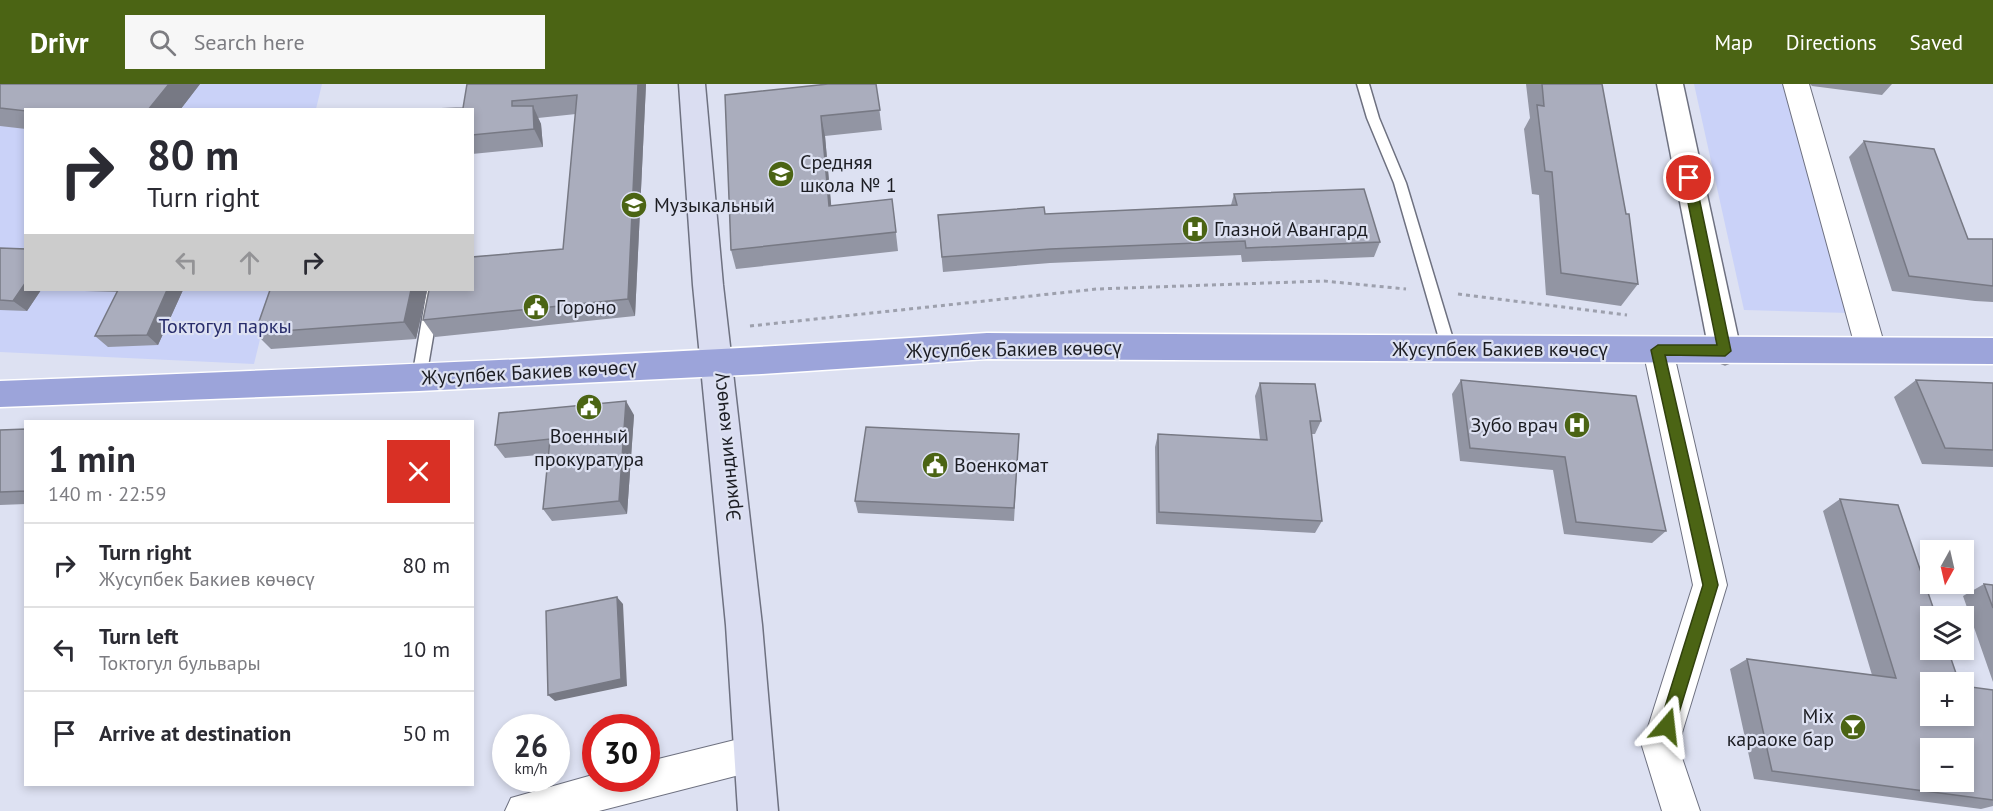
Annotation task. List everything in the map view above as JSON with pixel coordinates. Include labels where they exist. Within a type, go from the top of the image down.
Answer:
[{"type":"highway","name":"Жусупбек Бакиев көчөсү","points":[[0,394],[419,378],[987,346],[1993,351]]},
{"type":"main road","name":"Эркиндик көчөсү","points":[[692,84],[755,753],[758,811]]},
{"type":"street","points":[[1670,84],[1725,351]]},
{"type":"street","points":[[1796,84],[1871,350]]},
{"type":"street","points":[[1658,350],[1710,585],[1660,746],[1681,811]]},
{"type":"street","points":[[524,811],[755,753]]},
{"type":"lane","points":[[1363,84],[1373,118],[1400,183],[1449,349]]},
{"type":"lane","points":[[419,378],[434,291]]},
{"type":"path","points":[[747,326],[1097,289],[1324,282],[1636,316]]},
{"type":"green space","name":"Токтогул паркы","points":[[0,84],[322,84],[316,108],[24,108],[24,291],[272,291],[254,364],[0,352]]},
{"type":"green space","points":[[1694,84],[1785,84],[1849,313],[1744,310]]},
{"type":"building","points":[[0,84],[169,84],[150,108],[24,108],[24,111],[0,108]]},
{"type":"building","points":[[467,84],[638,84],[628,299],[423,320],[429,291],[474,291],[474,257],[563,249],[577,95],[512,101],[512,106],[533,106],[534,129],[474,135],[474,108],[463,108]]},
{"type":"building","name":"Средняя школа № 1","points":[[828,84],[876,84],[880,110],[821,116],[829,206],[892,199],[896,232],[731,250],[725,95]]},
{"type":"building","points":[[1542,84],[1602,84],[1626,214],[1629,214],[1638,284],[1561,273],[1552,172],[1545,171],[1537,105],[1544,106]]},
{"type":"building","points":[[1864,141],[1934,149],[1968,239],[1993,239],[1993,286],[1909,276]]},
{"type":"building","points":[[1364,189],[1380,242],[1246,248],[1245,241],[1050,249],[942,257],[938,215],[1044,207],[1045,214],[1237,205],[1234,194]]},
{"type":"building","points":[[0,248],[24,249],[24,285],[13,301],[0,300]]},
{"type":"building","points":[[118,291],[167,291],[147,335],[95,336]]},
{"type":"building","points":[[270,291],[411,291],[404,322],[255,333]]},
{"type":"building","points":[[1461,380],[1636,396],[1666,531],[1576,522],[1565,457],[1470,448]]},
{"type":"building","points":[[1916,380],[1993,383],[1993,450],[1945,448]]},
{"type":"building","points":[[1260,383],[1315,384],[1321,421],[1310,421],[1322,521],[1159,512],[1158,434],[1267,440]]},
{"type":"building","points":[[626,401],[619,501],[543,509],[550,439],[495,445],[499,413]]},
{"type":"building","points":[[866,427],[1019,434],[1014,508],[855,501]]},
{"type":"building","points":[[24,429],[24,491],[0,492],[0,430]]},
{"type":"building","points":[[1840,499],[1898,505],[1920,569],[1920,594],[1928,594],[1933,606],[1920,606],[1920,660],[1951,660],[1956,672],[1920,672],[1920,726],[1974,726],[1974,687],[1993,690],[1993,800],[1932,792],[1974,792],[1974,738],[1920,738],[1920,790],[1772,771],[1747,659],[1896,678]]},
{"type":"building","points":[[1984,584],[1993,585],[1993,608]]},
{"type":"building","points":[[617,597],[621,679],[548,695],[546,611]]},
{"type":"place","name":"Средняя школа № 1","points":[[781,174]]},
{"type":"place","name":"Музыкальный","points":[[634,205]]},
{"type":"place","name":"Глазной Авангард","points":[[1195,229]]},
{"type":"place","name":"Гороно","points":[[536,307]]},
{"type":"place","name":"Военный прокуратура","points":[[589,407]]},
{"type":"place","name":"Зубо врач","points":[[1577,425]]},
{"type":"place","name":"Военкомат","points":[[935,465]]},
{"type":"place","name":"Mix караоке бар","points":[[1853,727]]},
{"type":"route","points":[[1667,726],[1710,585],[1658,350],[1725,351],[1689,178]]}]
